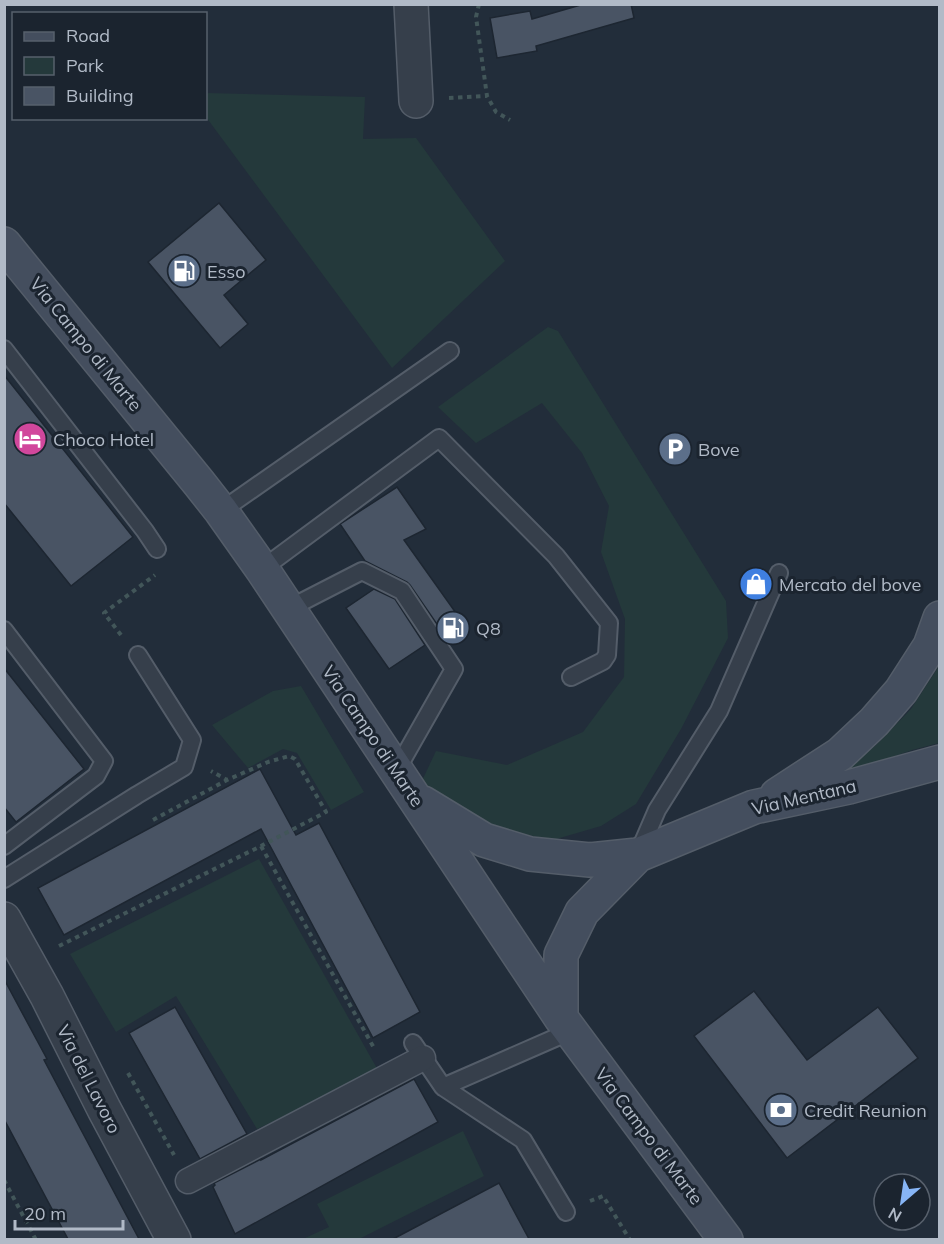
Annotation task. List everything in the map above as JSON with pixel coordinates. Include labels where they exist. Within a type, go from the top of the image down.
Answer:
[{"type":"main road","name":"Via Campo di Marte","points":[[4,244],[221,511],[566,1024],[726,1239]]},
{"type":"main road","points":[[754,807],[795,784],[840,754],[874,722],[901,691],[930,646],[939,618]]},
{"type":"main road","name":"Via Mentana","points":[[414,798],[484,840],[530,854],[590,860],[638,855],[754,807],[849,787],[939,762]]},
{"type":"main road","name":"Via Mentana","points":[[566,1024],[561,955],[582,912],[638,855]]},
{"type":"street","points":[[411,4],[416,101]]},
{"type":"street","name":"Via del Lavoro","points":[[4,918],[174,1239]]},
{"type":"street","points":[[189,1181],[389,1075],[418,1050]]},
{"type":"lane","points":[[4,349],[158,549]]},
{"type":"lane","points":[[221,511],[450,351]]},
{"type":"lane","points":[[262,569],[439,438],[556,556],[609,623],[607,655],[603,661],[571,677]]},
{"type":"lane","points":[[288,609],[362,571],[402,591],[448,659],[454,669],[396,771]]},
{"type":"lane","points":[[638,855],[657,810],[719,711],[779,573]]},
{"type":"lane","points":[[4,630],[104,762],[96,776],[4,846]]},
{"type":"lane","points":[[4,879],[184,767],[192,740],[138,655]]},
{"type":"lane","points":[[443,1087],[566,1024]]},
{"type":"lane","points":[[418,1050],[443,1087],[523,1140],[566,1212]]},
{"type":"path","points":[[479,4],[476,17],[487,96],[496,112],[510,120]]},
{"type":"path","points":[[104,613],[155,575]]},
{"type":"path","points":[[58,947],[326,812],[295,759],[289,756],[268,762],[227,780],[211,771],[184,767]]},
{"type":"path","points":[[261,846],[389,1075]]},
{"type":"path","points":[[4,1180],[36,1239]]},
{"type":"path","points":[[566,1212],[603,1196],[630,1239]]},
{"type":"green space","points":[[207,93],[365,97],[363,139],[416,138],[505,261],[392,368],[207,118]]},
{"type":"green space","points":[[548,327],[558,331],[726,601],[728,638],[681,729],[636,804],[601,826],[553,840],[477,825],[420,785],[436,751],[507,765],[583,732],[624,677],[625,619],[601,552],[609,506],[582,453],[542,403],[476,443],[438,407]]},
{"type":"green space","points":[[939,666],[939,743],[912,750],[836,777],[875,746],[911,709]]},
{"type":"green space","points":[[301,686],[364,792],[331,810],[297,753],[283,749],[248,768],[212,725],[273,691]]},
{"type":"green space","points":[[259,859],[379,1072],[257,1129],[176,996],[116,1032],[70,954]]},
{"type":"green space","points":[[463,1131],[484,1176],[359,1239],[303,1239],[329,1227],[317,1204]]},
{"type":"building","points":[[584,4],[631,4],[634,18],[536,46],[537,51],[497,58],[490,18],[530,11],[532,19]]},
{"type":"building","points":[[219,203],[266,260],[224,295],[248,324],[220,348],[148,262]]},
{"type":"building","name":"Choco Hotel","points":[[4,375],[133,537],[71,586],[4,503]]},
{"type":"building","points":[[397,487],[426,529],[404,540],[461,620],[443,633],[410,585],[365,561],[340,524]]},
{"type":"building","points":[[374,589],[395,599],[425,645],[389,669],[346,608]]},
{"type":"building","points":[[4,668],[84,769],[16,822],[4,807]]},
{"type":"building","points":[[260,769],[296,835],[319,823],[420,1012],[373,1038],[261,829],[64,935],[38,888]]},
{"type":"building","points":[[4,979],[47,1059],[44,1060],[139,1239],[68,1239],[4,1119]]},
{"type":"building","points":[[754,991],[807,1060],[878,1007],[918,1058],[787,1158],[694,1036]]},
{"type":"building","points":[[175,1007],[247,1134],[200,1159],[129,1033]]},
{"type":"building","points":[[414,1079],[438,1122],[235,1234],[213,1187],[214,1183]]},
{"type":"building","points":[[499,1183],[529,1239],[393,1239]]},
{"type":"place","name":"Esso","points":[[184,271]]},
{"type":"place","name":"Choco Hotel","points":[[30,439]]},
{"type":"place","name":"Bove","points":[[675,449]]},
{"type":"place","name":"Mercato del bove","points":[[756,584]]},
{"type":"place","name":"Q8","points":[[453,628]]},
{"type":"place","name":"Credit Reunion","points":[[781,1110]]}]
